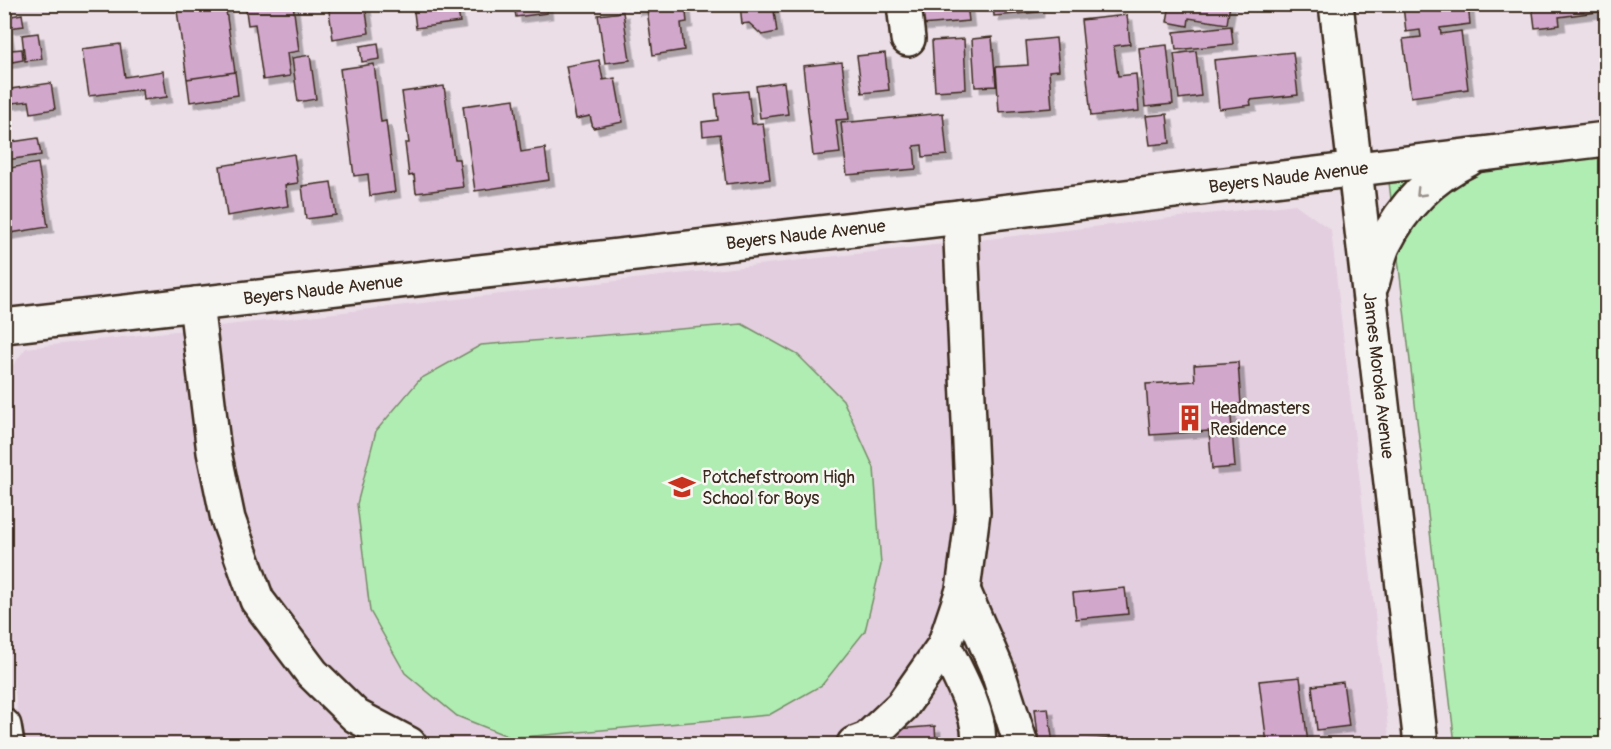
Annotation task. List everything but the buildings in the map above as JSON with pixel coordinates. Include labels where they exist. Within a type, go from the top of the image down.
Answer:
[{"type":"street","points":[[904,4],[908,39]]},
{"type":"street","name":"James Moroka Avenue","points":[[1336,4],[1356,169],[1368,299],[1421,744]]},
{"type":"street","name":"Beyers Naude Avenue","points":[[4,326],[960,217],[1487,151],[1606,139]]},
{"type":"street","points":[[1368,299],[1384,244],[1414,199],[1446,170],[1487,151]]},
{"type":"street","points":[[854,744],[867,739],[902,706],[944,646],[963,590],[973,512],[960,217]]},
{"type":"street","points":[[196,304],[216,464],[228,519],[257,600],[312,673],[356,716],[396,741]]},
{"type":"street","points":[[4,349],[36,323]]},
{"type":"street","points":[[963,590],[998,669],[1021,744]]},
{"type":"street","points":[[944,646],[962,683],[978,729],[978,744]]},
{"type":"shaded area","name":"Potchefstroom High School for Boys","points":[[1295,204],[1331,230],[1390,744],[21,744],[4,597],[4,377],[26,348]]},
{"type":"green space","points":[[1606,156],[1606,744],[1455,744],[1389,182]]},
{"type":"green space","points":[[742,324],[798,355],[843,400],[874,468],[881,565],[865,631],[822,685],[769,715],[512,738],[457,716],[405,673],[370,611],[357,504],[376,431],[420,379],[481,345]]},
{"type":"place","name":"Headmasters Residence","points":[[1190,418]]},
{"type":"place","name":"Potchefstroom High School for Boys","points":[[682,487]]}]
